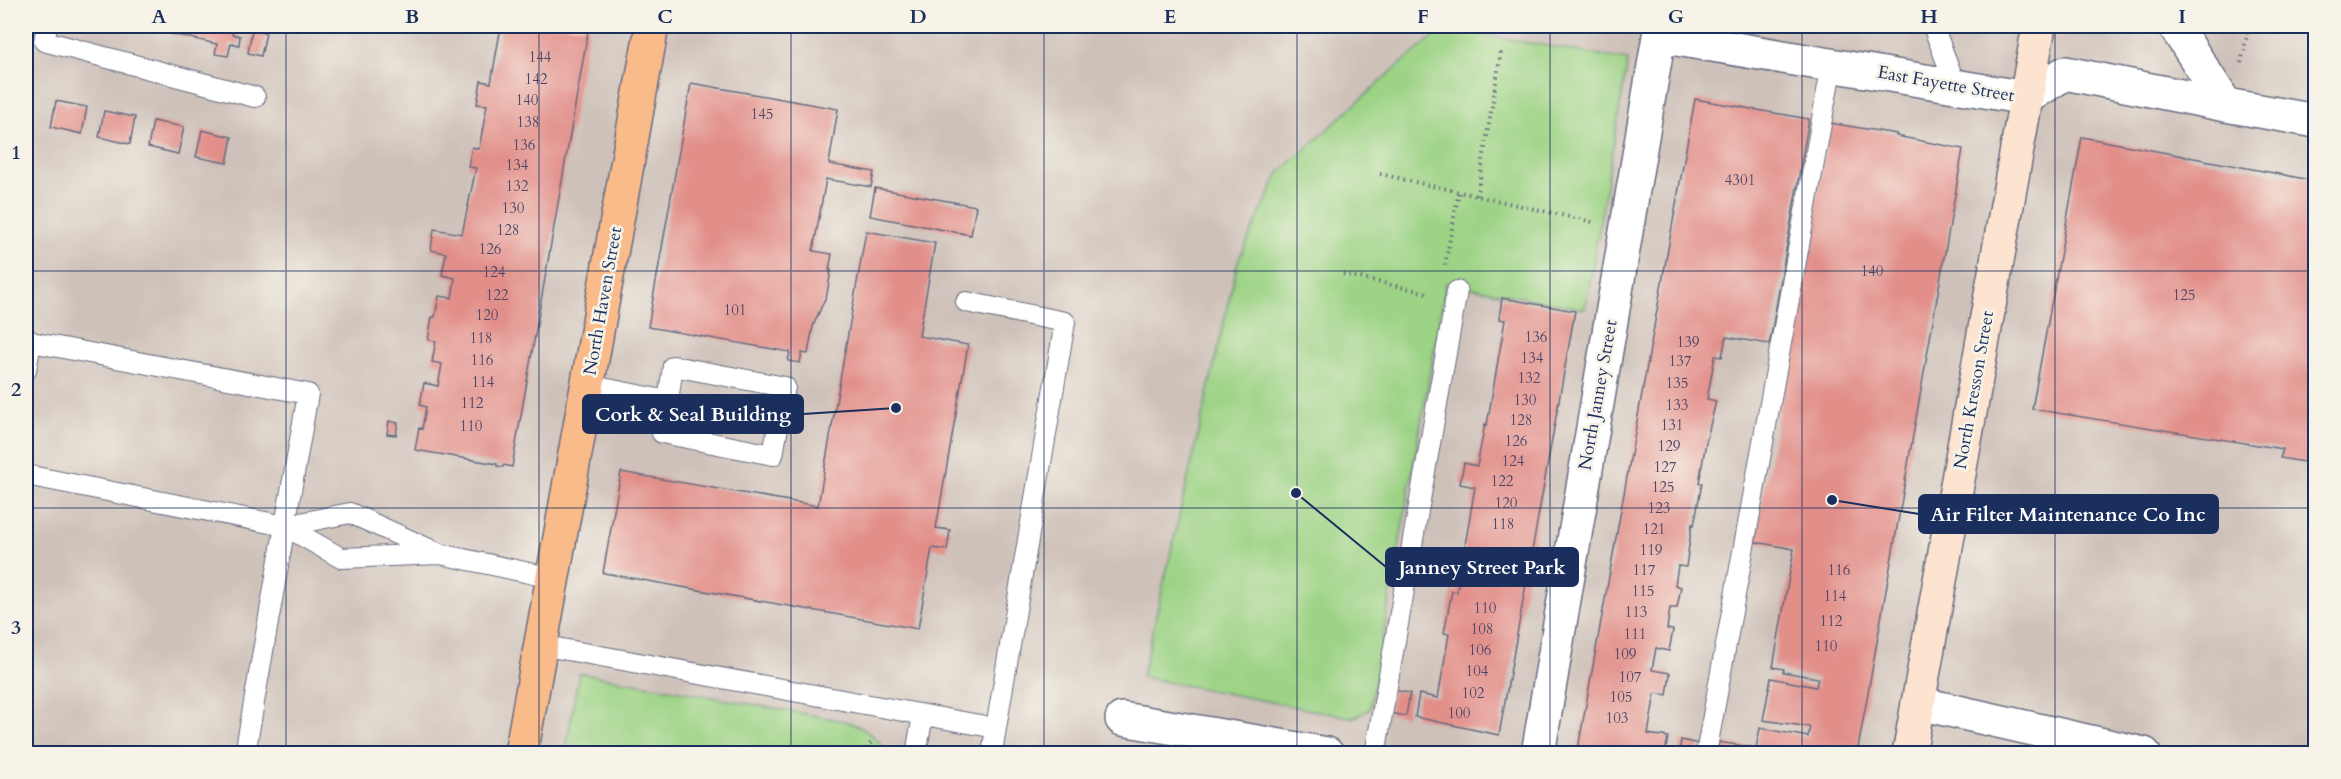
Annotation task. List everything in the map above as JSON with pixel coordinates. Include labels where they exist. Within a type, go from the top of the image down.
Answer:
[{"type":"main road","name":"North Haven Street","points":[[521,753],[652,26]]},
{"type":"street","name":"North Kresson Street","points":[[1909,753],[2039,26]]},
{"type":"street","points":[[2175,26],[2226,105]]},
{"type":"street","name":"East Fayette Street","points":[[1660,31],[2026,98],[2065,73],[2316,121]]},
{"type":"street","name":"North Janney Street","points":[[1538,753],[1660,31]]},
{"type":"street","points":[[1918,703],[2133,752]]},
{"type":"street","points":[[1122,719],[1327,753]]},
{"type":"lane","points":[[47,26],[44,41],[255,97]]},
{"type":"lane","points":[[1933,26],[1956,86]]},
{"type":"lane","points":[[1706,753],[1832,64]]},
{"type":"lane","points":[[1375,753],[1457,291]]},
{"type":"lane","points":[[966,302],[1065,322],[992,753]]},
{"type":"lane","points":[[26,370],[28,340],[308,394],[245,753]]},
{"type":"lane","points":[[673,366],[785,387],[773,455],[662,434],[668,401],[673,366]]},
{"type":"lane","points":[[588,385],[668,401]]},
{"type":"lane","points":[[26,475],[285,526],[341,558],[440,554]]},
{"type":"lane","points":[[285,526],[350,513],[440,554],[553,578]]},
{"type":"lane","points":[[540,645],[996,728]]},
{"type":"lane","points":[[916,753],[923,715]]},
{"type":"path","points":[[1477,196],[1501,52]]},
{"type":"path","points":[[1380,174],[1596,223]]},
{"type":"path","points":[[1444,272],[1459,192]]},
{"type":"path","points":[[1343,274],[1429,293]]},
{"type":"path","points":[[864,753],[871,743]]},
{"type":"path","points":[[666,753],[675,751],[687,753]]},
{"type":"shaded area","points":[[26,26],[2315,26],[2315,753],[26,753]],"holes":[[[1444,28],[1585,309],[1446,283],[1370,709]]]},
{"type":"green space","points":[[1444,28],[1628,60],[1585,309],[1446,283],[1370,709],[1353,718],[1142,677],[1238,261],[1279,173],[1391,72]]},
{"type":"green space","points":[[579,673],[845,721],[869,733],[879,742],[885,753],[565,753]]},
{"type":"building","points":[[137,26],[188,26],[219,32],[221,26],[234,26],[232,34],[240,36],[239,45],[231,43],[228,56],[215,54],[217,44]]},
{"type":"building","points":[[501,26],[589,26],[512,467],[415,450],[426,407],[420,405],[424,383],[438,386],[442,364],[432,362],[436,341],[428,340],[432,317],[435,317],[439,296],[452,298],[455,278],[442,275],[446,253],[431,250],[434,229],[462,234],[476,168],[468,167],[472,147],[479,149],[487,105],[477,104],[481,81],[491,83]]},
{"type":"building","points":[[833,26],[852,26],[852,29],[848,29]]},
{"type":"building","points":[[252,30],[266,33],[261,56],[248,53]]},
{"type":"building","points":[[691,83],[838,109],[829,164],[874,172],[871,187],[826,179],[813,251],[832,254],[829,270],[831,270],[827,294],[813,326],[808,354],[802,353],[800,363],[788,361],[790,352],[648,327]]},
{"type":"building","points":[[1695,99],[1809,119],[1771,336],[1769,344],[1726,337],[1722,357],[1715,356],[1707,399],[1716,401],[1706,442],[1699,483],[1702,483],[1694,525],[1692,524],[1686,567],[1678,566],[1675,585],[1681,587],[1677,608],[1670,608],[1667,629],[1673,630],[1669,651],[1656,648],[1652,670],[1670,673],[1667,695],[1655,693],[1648,734],[1668,737],[1665,754],[1613,754],[1585,748],[1585,750],[1578,749]]},
{"type":"building","points":[[56,101],[87,107],[82,134],[51,127]]},
{"type":"building","points":[[104,111],[135,117],[130,144],[99,137]]},
{"type":"building","points":[[153,121],[184,127],[178,154],[148,147]]},
{"type":"building","points":[[1830,123],[1897,134],[1896,136],[1963,149],[1857,754],[1717,754],[1719,742],[1756,748],[1760,728],[1808,737],[1810,727],[1763,720],[1771,678],[1816,687],[1818,678],[1783,672],[1784,669],[1773,667],[1794,549],[1755,542]]},
{"type":"building","points":[[202,130],[232,137],[227,163],[196,157]]},
{"type":"building","points":[[2082,137],[2316,181],[2316,464],[2280,458],[2283,449],[2032,409]]},
{"type":"building","points":[[875,188],[976,206],[971,235],[870,216]]},
{"type":"building","points":[[866,231],[935,243],[919,336],[968,345],[936,528],[950,530],[947,550],[932,548],[918,629],[603,573],[621,472],[818,506]]},
{"type":"building","points":[[1502,298],[1575,311],[1499,735],[1415,717],[1419,694],[1438,698],[1449,634],[1444,633],[1452,591],[1457,592],[1475,487],[1460,484],[1464,463],[1477,466],[1485,424],[1487,425],[1505,320],[1499,319]]},
{"type":"building","points":[[389,421],[398,423],[396,435],[387,434]]},
{"type":"building","points":[[1393,690],[1410,693],[1406,716],[1389,713]]},
{"type":"building","points":[[1681,740],[1699,744],[1697,754],[1679,754]]},
{"type":"place","name":"Cork & Seal Building","points":[[896,408]]},
{"type":"place","name":"Janney Street Park","points":[[1296,493]]},
{"type":"place","name":"Air Filter Maintenance Co Inc","points":[[1832,500]]}]
